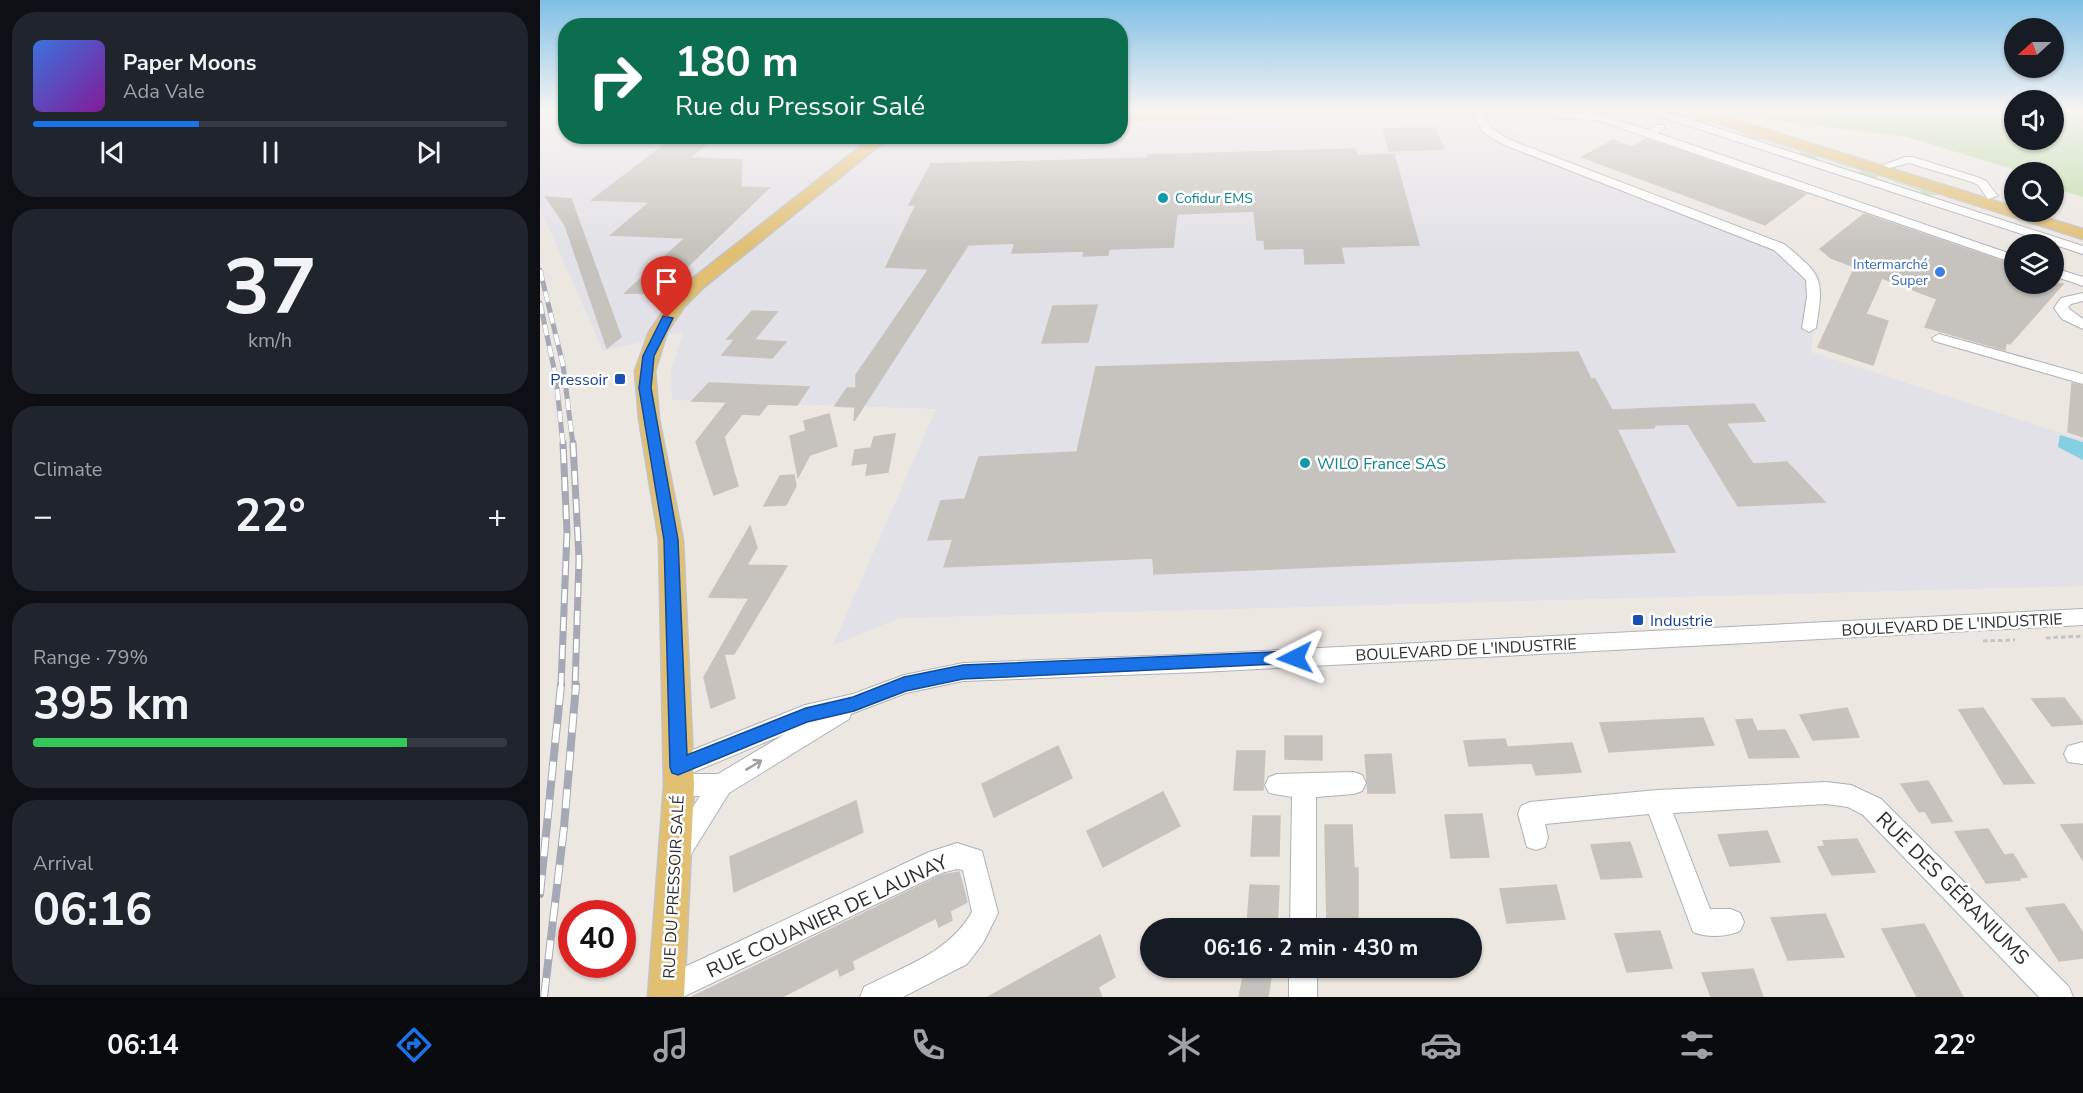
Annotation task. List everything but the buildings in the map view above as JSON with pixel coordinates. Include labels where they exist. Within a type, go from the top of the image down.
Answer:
[{"type":"main road","name":"RUE DU PRESSOIR SALÉ","points":[[667,994],[676,855],[678,776],[671,540],[645,388],[648,356],[658,332],[677,304],[698,283],[855,158]]},
{"type":"main road","points":[[1842,158],[2083,234]]},
{"type":"main road","points":[[1865,158],[2004,200]]},
{"type":"main road","points":[[2064,219],[2083,224]]},
{"type":"street","points":[[1544,158],[1779,247],[1814,277],[1816,285],[1809,328]]},
{"type":"street","points":[[1718,158],[2004,256]]},
{"type":"street","points":[[1793,158],[2083,250]]},
{"type":"street","points":[[2064,275],[2083,282]]},
{"type":"street","points":[[2083,297],[2066,301],[2061,308],[2067,316],[2083,325]]},
{"type":"street","points":[[1939,338],[2083,379]]},
{"type":"street","name":"BOULEVARD DE L'INDUSTRIE","points":[[678,776],[806,715],[854,704],[904,684],[963,672],[1201,663],[2083,617]]},
{"type":"street","name":"BOULEVARD DE L'INDUSTRIE","points":[[676,855],[721,785],[854,704]]},
{"type":"street","points":[[678,776],[721,785]]},
{"type":"street","points":[[1277,785],[1354,783]]},
{"type":"street","points":[[1303,918],[1304,786]]},
{"type":"street","name":"RUE DES GÉRANIUMS","points":[[1536,838],[1530,813],[1657,802],[1826,793],[1851,796],[1872,807],[1905,837],[2059,997]]},
{"type":"street","points":[[1657,802],[1702,923],[1731,922]]},
{"type":"street","name":"RUE COUANIER DE LAUNAY","points":[[667,994],[938,861],[957,856],[973,860],[985,913],[974,934],[957,954],[874,997]]},
{"type":"street","points":[[1303,978],[1303,997]]},
{"type":"shaded area","points":[[540,158],[1553,158],[1784,245],[1820,274],[1811,352],[2083,440],[2083,586],[900,618],[833,645],[936,409],[672,400],[671,371],[683,332],[603,351],[540,208]]},
{"type":"green space","points":[[1819,158],[1821,158],[1938,195],[1922,195],[1921,191],[1878,176],[1874,180],[1858,174],[1861,171]]},
{"type":"green space","points":[[1974,158],[2083,158],[2083,197],[2064,191],[2064,162],[2004,162],[2004,167]]},
{"type":"water","points":[[2060,435],[2083,442],[2083,460],[2058,447]]},
{"type":"railway","points":[[540,270],[563,365],[573,445]]},
{"type":"railway","points":[[540,303],[556,378],[563,445]]},
{"type":"railway","points":[[561,687],[567,532],[563,443]]},
{"type":"railway","points":[[573,443],[579,559],[575,687]]},
{"type":"railway","points":[[540,894],[561,685]]},
{"type":"railway","points":[[544,997],[564,827],[576,685]]},
{"type":"place","name":"Cofidur EMS","points":[[1163,198]]},
{"type":"place","name":"Intermarché Super","points":[[1940,272]]},
{"type":"place","name":"Pressoir","points":[[620,379]]},
{"type":"place","name":"WILO France SAS","points":[[1305,463]]},
{"type":"place","name":"Industrie","points":[[1638,620]]},
{"type":"route","points":[[667,318],[648,356],[645,388],[671,540],[678,767],[806,715],[854,704],[904,684],[963,672],[1295,658]]}]
